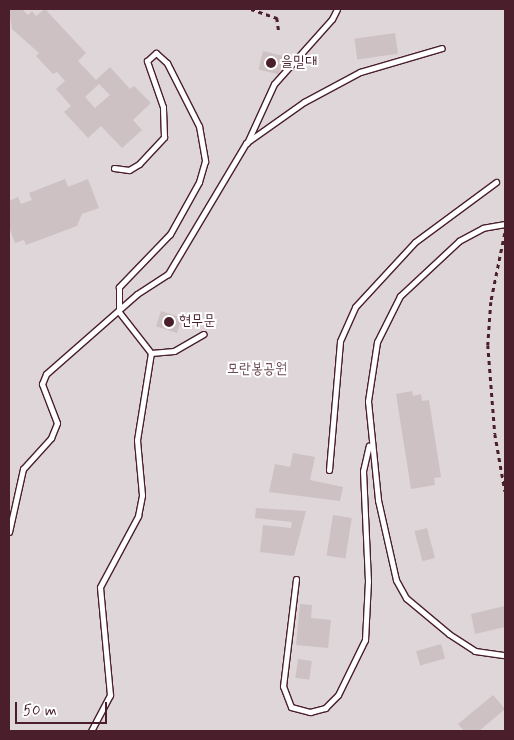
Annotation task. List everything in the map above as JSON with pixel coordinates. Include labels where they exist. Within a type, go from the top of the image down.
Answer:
[{"type":"lane","points":[[9,532],[23,469],[51,438],[58,423],[42,384],[46,374],[119,312],[137,294],[168,274],[246,143],[274,84],[332,19],[337,9]]},
{"type":"lane","points":[[246,143],[304,102],[360,72],[442,48]]},
{"type":"lane","points":[[91,731],[110,695],[111,674],[98,604],[100,587],[138,516],[142,495],[137,440],[151,353],[119,312],[119,287],[170,234],[199,182],[205,161],[199,126],[167,63],[156,53],[147,61],[163,107],[164,137],[139,164],[129,170],[114,168]]},
{"type":"lane","points":[[328,470],[340,342],[354,307],[416,242],[496,182]]},
{"type":"lane","points":[[296,578],[283,686],[291,707],[310,712],[325,708],[338,695],[365,640],[368,581],[363,471],[369,444],[371,362],[392,309],[437,258],[459,241],[483,228],[505,224]]},
{"type":"lane","points":[[151,353],[174,351],[202,334]]},
{"type":"lane","points":[[369,444],[388,547],[406,598],[475,651],[505,655]]},
{"type":"path","points":[[251,9],[277,18],[279,32]]},
{"type":"path","points":[[264,15],[265,9]]},
{"type":"path","points":[[505,232],[500,244],[488,345],[495,434],[505,491]]},
{"type":"green space","name":"모란봉공원","points":[[9,9],[505,9],[505,731],[9,731]]},
{"type":"building","points":[[9,9],[22,9],[28,15],[32,11],[36,16],[45,9],[86,53],[78,61],[96,80],[110,67],[130,89],[134,86],[151,103],[133,120],[142,130],[122,148],[101,126],[88,138],[64,112],[71,106],[56,89],[65,81],[57,72],[53,74],[36,56],[39,53],[12,29]],"holes":[[[99,84],[110,95],[95,108],[85,97]]]},
{"type":"building","points":[[395,33],[398,54],[357,60],[354,39]]},
{"type":"building","name":"을밀대","points":[[263,51],[283,56],[279,75],[258,69]]},
{"type":"building","points":[[65,179],[68,187],[88,179],[99,208],[82,214],[77,226],[26,245],[24,240],[15,243],[9,227],[9,201],[18,197],[21,204],[32,200],[29,193]]},
{"type":"building","name":"현무문","points":[[161,311],[182,318],[177,333],[156,326]]},
{"type":"building","points":[[412,391],[413,396],[421,394],[422,401],[429,400],[441,477],[434,478],[435,485],[411,489],[396,394]]},
{"type":"building","points":[[293,453],[315,457],[310,480],[343,487],[340,501],[269,492],[275,464],[290,467]]},
{"type":"building","points":[[256,508],[306,511],[294,556],[260,552],[263,525],[291,528],[292,522],[255,518]]},
{"type":"building","points":[[333,515],[352,518],[345,558],[327,555]]},
{"type":"building","points":[[427,528],[435,558],[422,561],[414,531]]},
{"type":"building","points":[[300,604],[312,605],[311,618],[331,620],[328,648],[296,645]]},
{"type":"building","points":[[505,606],[505,627],[475,634],[471,614]]},
{"type":"building","points":[[441,644],[445,658],[420,666],[416,651]]},
{"type":"building","points":[[298,659],[312,661],[309,680],[295,678]]},
{"type":"building","points":[[493,695],[505,709],[479,731],[464,731],[458,724]]},
{"type":"place","name":"을밀대","points":[[271,63]]},
{"type":"place","name":"현무문","points":[[169,322]]}]
